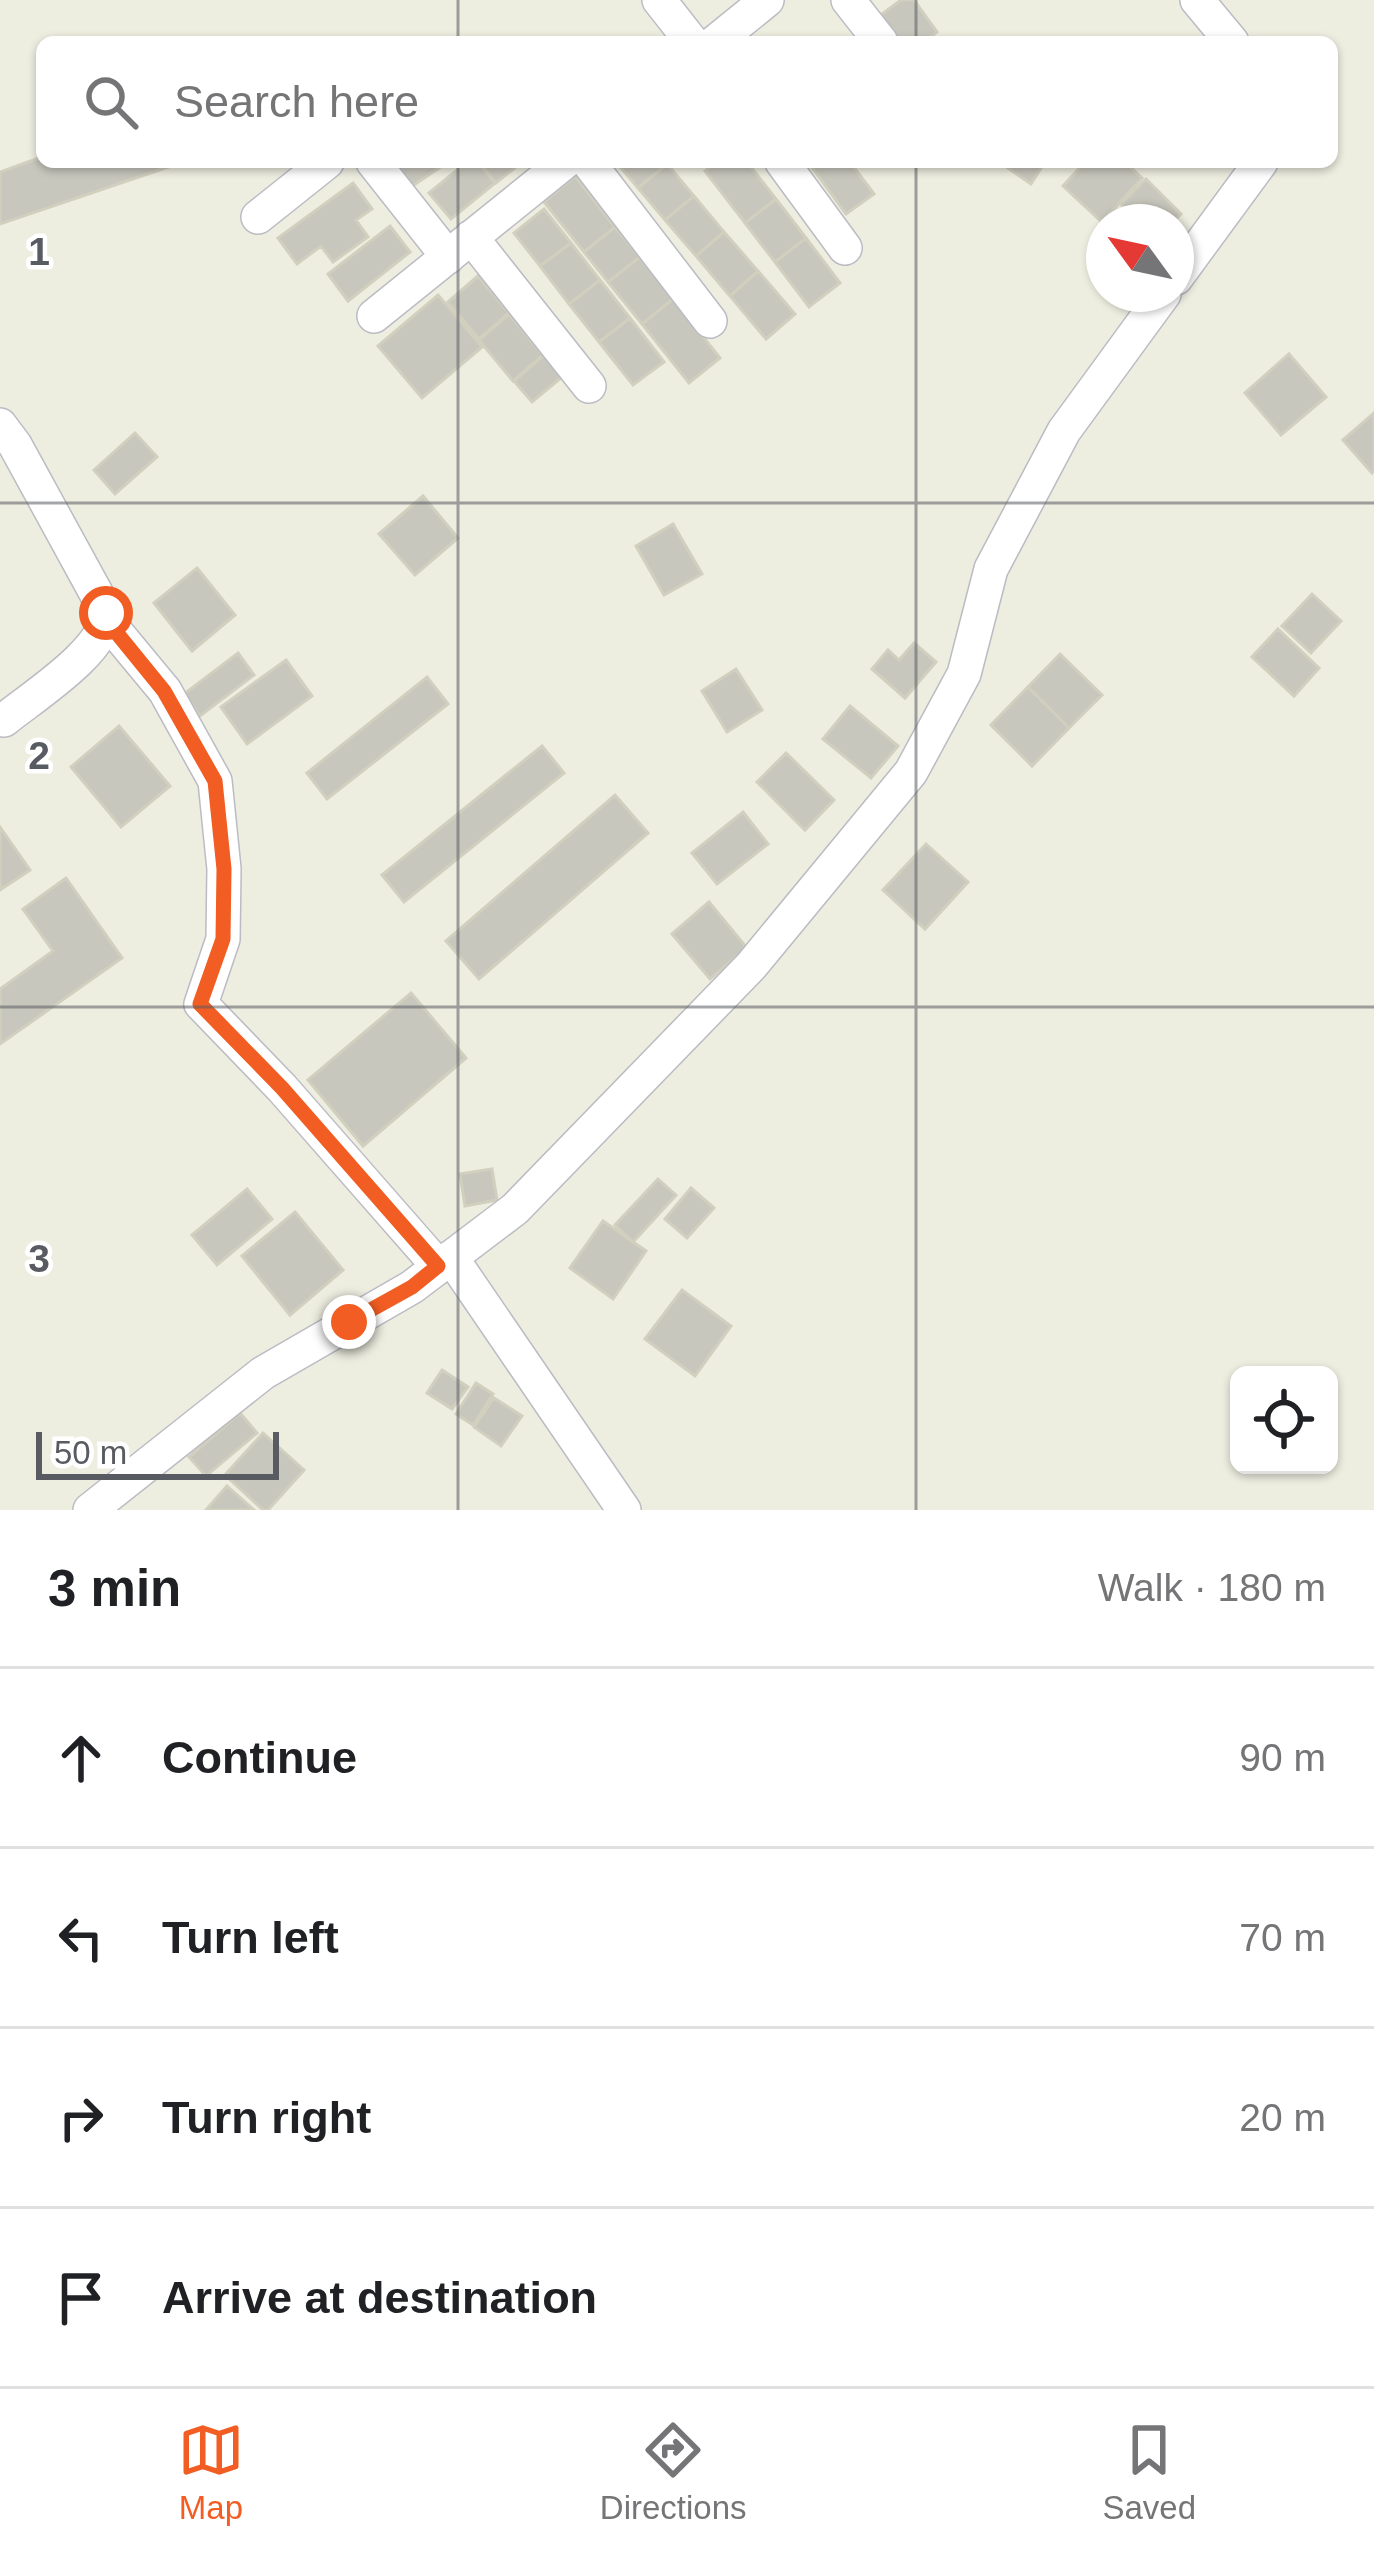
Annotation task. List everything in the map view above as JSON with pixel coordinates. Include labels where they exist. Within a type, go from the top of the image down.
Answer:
[{"type":"street","points":[[659,0],[687,36]]},
{"type":"street","points":[[722,36],[767,0]]},
{"type":"street","points":[[848,0],[876,36]]},
{"type":"street","points":[[1198,0],[1227,36]]},
{"type":"street","points":[[258,217],[319,168]]},
{"type":"street","points":[[379,168],[589,386]]},
{"type":"street","points":[[374,316],[558,168]]},
{"type":"street","points":[[593,168],[710,321]]},
{"type":"street","points":[[786,168],[845,248]]},
{"type":"street","points":[[1194,254],[1258,168]]},
{"type":"street","points":[[90,1510],[263,1372],[412,1287],[515,1209],[751,966],[911,772],[964,674],[991,569],[1064,431],[1151,312]]},
{"type":"street","points":[[0,425],[38,487],[107,621],[164,691],[215,781],[224,869],[223,939],[200,1004],[445,1261],[624,1510]]},
{"type":"street","points":[[4,720],[94,646],[107,621]]},
{"type":"building","points":[[901,0],[914,0],[937,32],[886,36],[874,20]]},
{"type":"building","points":[[36,159],[36,168],[165,168],[0,224],[0,172]]},
{"type":"building","points":[[394,168],[439,168],[408,189]]},
{"type":"building","points":[[460,168],[483,168],[495,183],[451,219],[429,193]]},
{"type":"building","points":[[484,168],[515,168],[496,183]]},
{"type":"building","points":[[621,168],[662,168],[638,188]]},
{"type":"building","points":[[662,168],[670,168],[694,196],[665,220],[638,188]]},
{"type":"building","points":[[752,168],[776,199],[745,223],[705,171]]},
{"type":"building","points":[[812,168],[854,168],[874,194],[846,214]]},
{"type":"building","points":[[1008,168],[1041,168],[1031,184]]},
{"type":"building","points":[[1080,168],[1131,168],[1142,178],[1118,204],[1086,207],[1063,186]]},
{"type":"building","points":[[575,176],[615,227],[584,252],[544,202]]},
{"type":"building","points":[[1146,179],[1171,204],[1121,204]]},
{"type":"building","points":[[353,183],[372,209],[356,220],[368,237],[333,262],[321,246],[297,264],[278,238]]},
{"type":"building","points":[[694,196],[724,232],[696,256],[665,220]]},
{"type":"building","points":[[776,199],[806,238],[775,262],[745,223]]},
{"type":"building","points":[[544,209],[571,243],[540,266],[514,233]]},
{"type":"building","points":[[390,226],[410,252],[348,301],[328,274]]},
{"type":"building","points":[[615,227],[640,257],[608,282],[584,252]]},
{"type":"building","points":[[724,232],[758,271],[730,296],[696,256]]},
{"type":"building","points":[[806,238],[840,283],[809,307],[775,262]]},
{"type":"building","points":[[571,243],[600,280],[569,304],[540,266]]},
{"type":"building","points":[[640,257],[673,299],[642,324],[608,282]]},
{"type":"building","points":[[758,271],[795,314],[766,339],[730,296]]},
{"type":"building","points":[[478,276],[509,313],[479,339],[448,302]]},
{"type":"building","points":[[600,280],[630,318],[599,342],[569,304]]},
{"type":"building","points":[[438,295],[482,347],[422,398],[378,346]]},
{"type":"building","points":[[673,299],[720,358],[689,383],[642,324]]},
{"type":"building","points":[[509,314],[543,355],[513,381],[479,340]]},
{"type":"building","points":[[630,318],[664,362],[633,385],[599,342]]},
{"type":"building","points":[[1289,354],[1326,397],[1281,435],[1245,393]]},
{"type":"building","points":[[544,355],[562,377],[532,402],[514,381]]},
{"type":"building","points":[[1374,413],[1374,471],[1372,473],[1343,440]]},
{"type":"building","points":[[135,433],[157,457],[115,494],[94,470]]},
{"type":"building","points":[[423,496],[458,538],[415,575],[379,534]]},
{"type":"building","points":[[673,524],[702,574],[664,595],[636,546]]},
{"type":"building","points":[[197,568],[235,615],[192,651],[154,603]]},
{"type":"building","points":[[1312,594],[1341,621],[1311,653],[1282,626]]},
{"type":"building","points":[[1278,629],[1319,668],[1294,696],[1252,657]]},
{"type":"building","points":[[914,643],[936,662],[905,698],[872,669],[888,650],[899,660]]},
{"type":"building","points":[[238,653],[254,675],[200,716],[184,694]]},
{"type":"building","points":[[1060,654],[1102,695],[1069,728],[1028,687]]},
{"type":"building","points":[[286,660],[312,696],[247,744],[221,707]]},
{"type":"building","points":[[736,669],[762,710],[727,732],[702,691]]},
{"type":"building","points":[[427,677],[448,704],[327,799],[307,773]]},
{"type":"building","points":[[1028,687],[1069,728],[1032,766],[991,725]]},
{"type":"building","points":[[850,706],[898,746],[871,778],[823,739]]},
{"type":"building","points":[[119,726],[170,786],[121,827],[71,767]]},
{"type":"building","points":[[542,746],[564,773],[404,902],[382,875]]},
{"type":"building","points":[[786,753],[834,800],[805,830],[757,782]]},
{"type":"building","points":[[615,795],[648,833],[479,979],[446,941]]},
{"type":"building","points":[[743,812],[768,844],[717,884],[692,853]]},
{"type":"building","points":[[0,827],[30,870],[0,890]]},
{"type":"building","points":[[926,844],[968,882],[925,929],[883,890]]},
{"type":"building","points":[[66,878],[122,958],[0,1044],[0,989],[53,951],[23,909]]},
{"type":"building","points":[[709,902],[747,948],[710,979],[672,934]]},
{"type":"building","points":[[411,993],[466,1058],[363,1146],[308,1080]]},
{"type":"building","points":[[492,1169],[497,1200],[465,1206],[460,1174]]},
{"type":"building","points":[[658,1179],[676,1195],[633,1242],[615,1225]]},
{"type":"building","points":[[691,1188],[714,1208],[687,1238],[665,1219]]},
{"type":"building","points":[[247,1189],[272,1219],[217,1265],[192,1235]]},
{"type":"building","points":[[295,1212],[343,1270],[290,1315],[242,1256]]},
{"type":"building","points":[[603,1221],[646,1251],[613,1299],[570,1268]]},
{"type":"building","points":[[682,1290],[731,1326],[695,1376],[645,1339]]},
{"type":"building","points":[[442,1370],[468,1387],[452,1409],[427,1393]]},
{"type":"building","points":[[476,1383],[493,1394],[473,1425],[456,1414]]},
{"type":"building","points":[[494,1398],[522,1416],[501,1446],[474,1427]]},
{"type":"building","points":[[240,1413],[257,1433],[206,1476],[189,1457]]},
{"type":"building","points":[[263,1433],[304,1470],[268,1510],[225,1475]]},
{"type":"building","points":[[227,1486],[254,1510],[206,1510]]},
{"type":"route","points":[[106,613],[107,621],[164,691],[215,781],[224,869],[223,939],[200,1004],[282,1088],[438,1266],[412,1287],[349,1322]]}]
